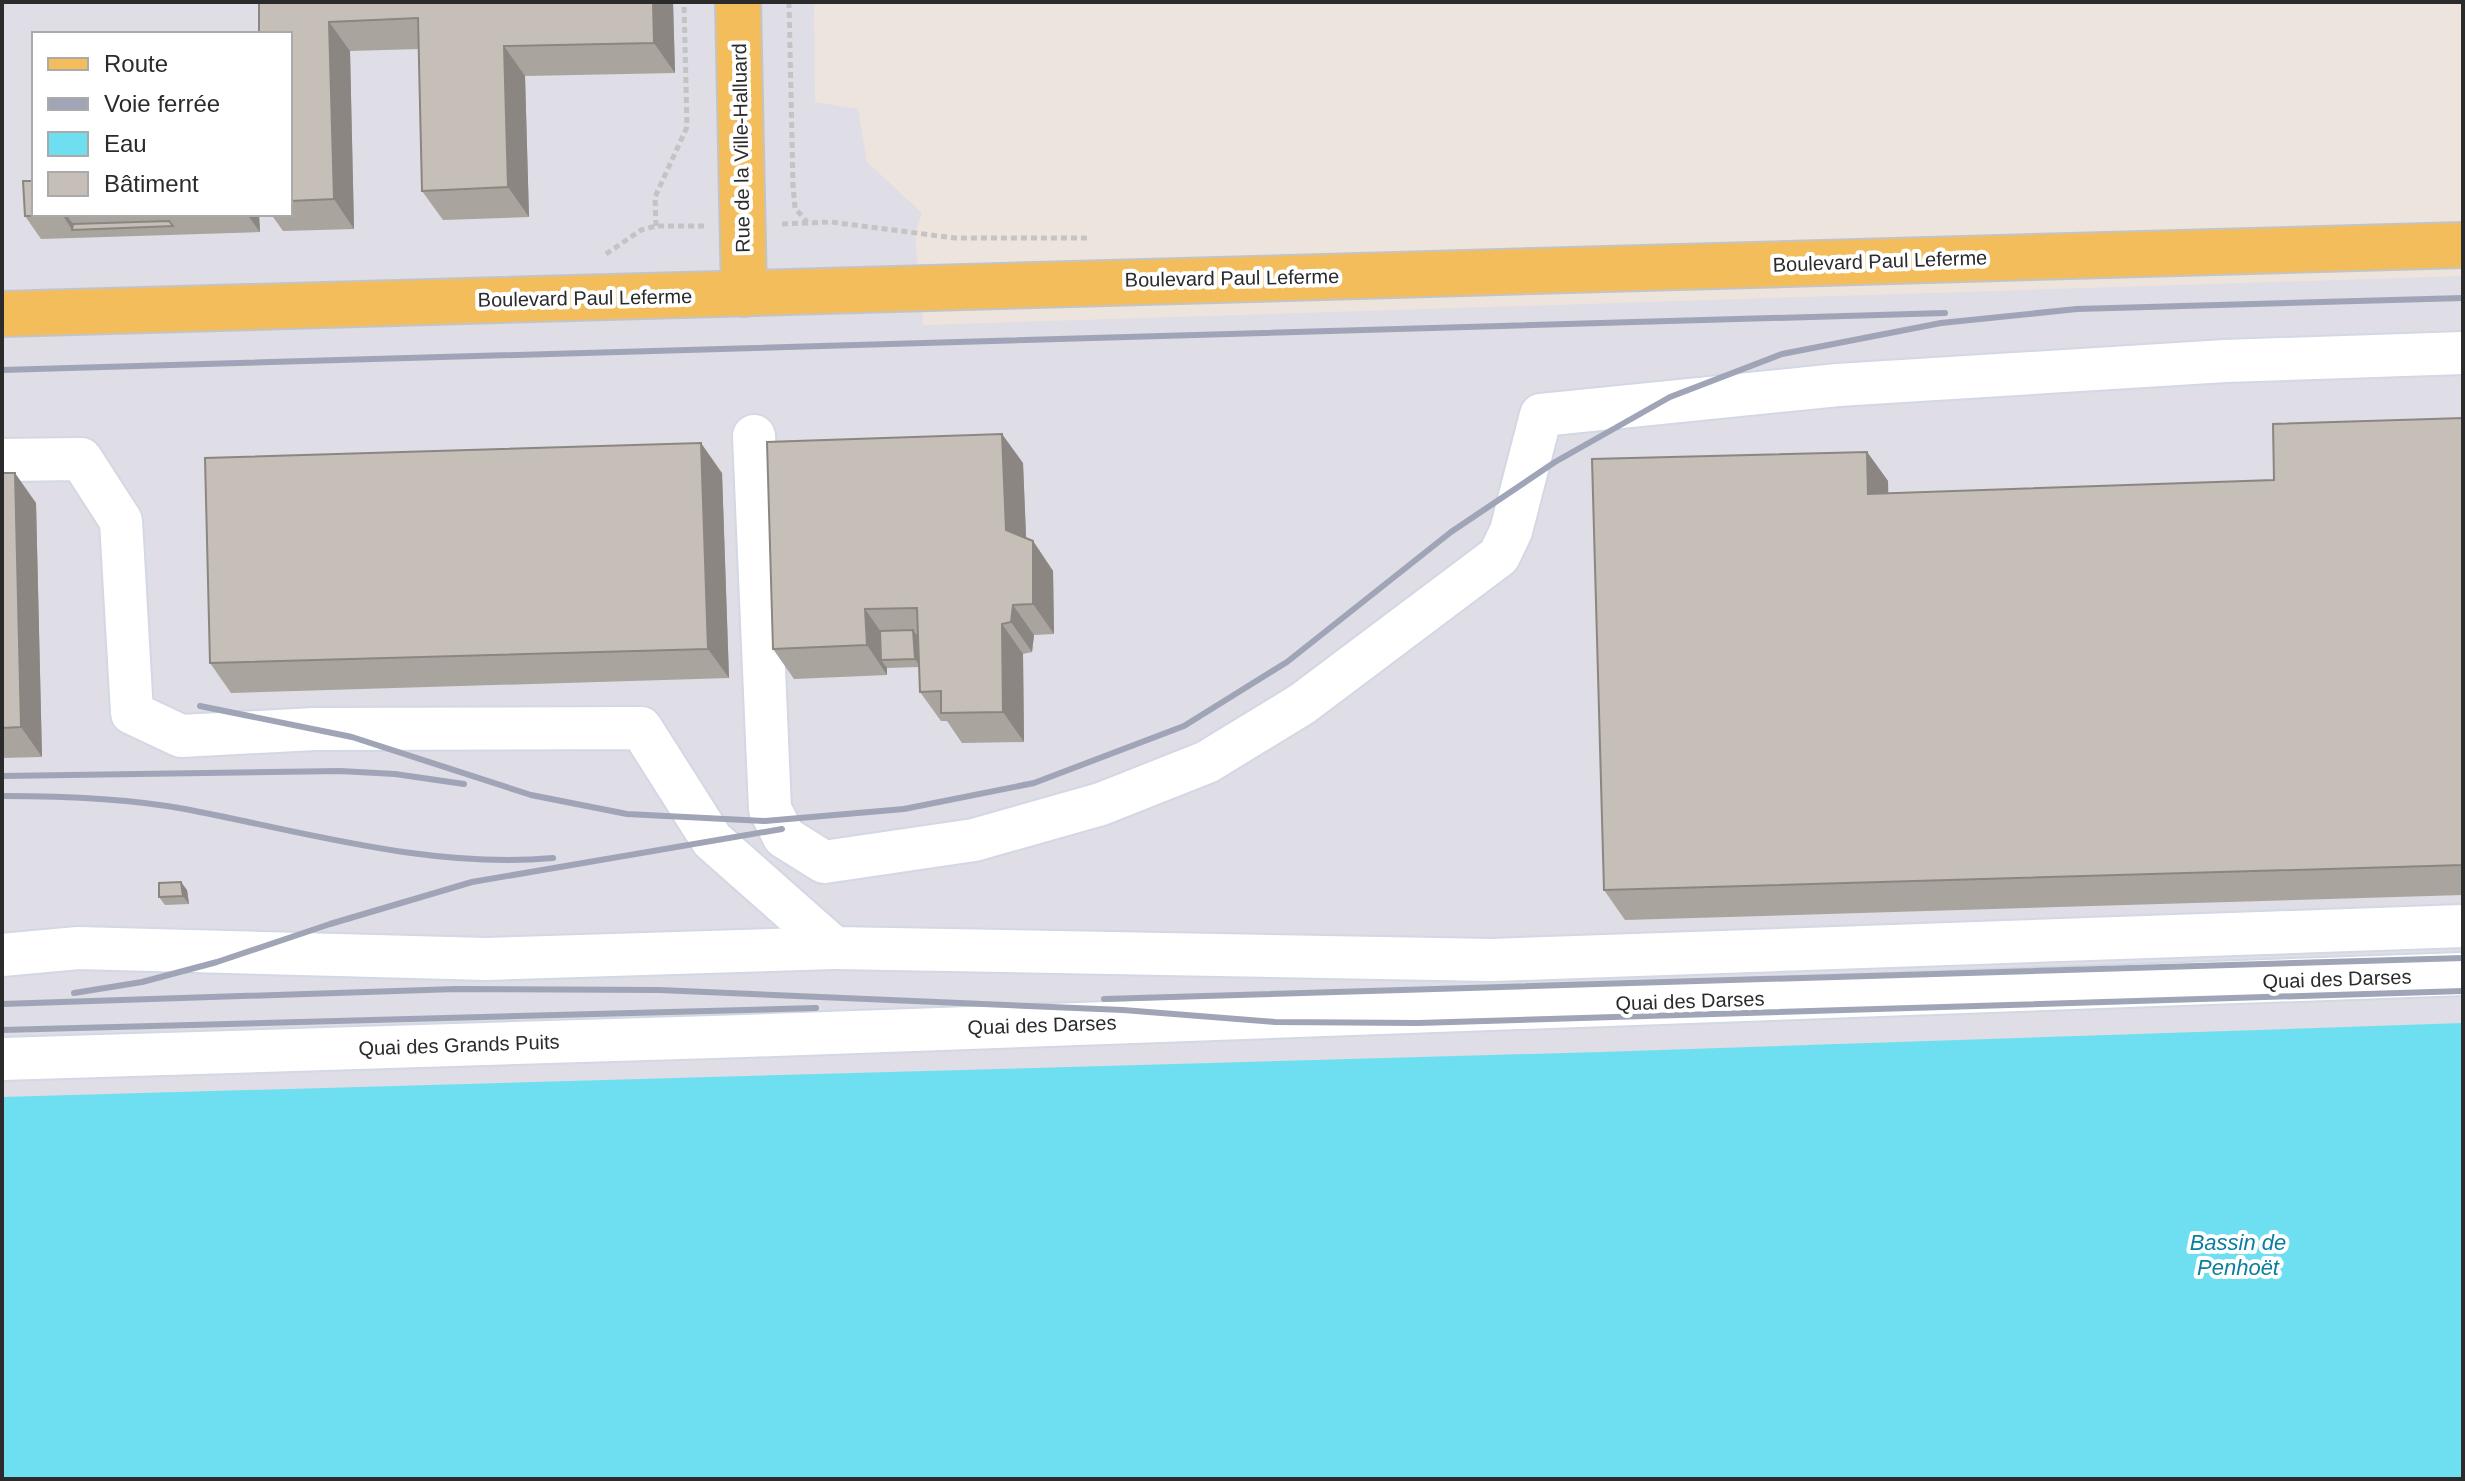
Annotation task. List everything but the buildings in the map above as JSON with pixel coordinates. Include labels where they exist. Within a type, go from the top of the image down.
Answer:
[{"type":"main road","name":"Rue de la Ville-Halluard","points":[[738,2],[744,294]]},
{"type":"main road","name":"Boulevard Paul Leferme","points":[[2,314],[744,294],[913,286],[2463,245]]},
{"type":"lane","points":[[754,436],[770,809],[784,837],[824,862],[974,840],[1101,804],[1207,762],[1302,704],[1499,556],[1511,531],[1541,415],[1838,385],[2225,361],[2463,353]]},
{"type":"lane","points":[[2,460],[81,459],[121,521],[132,713],[181,736],[314,729],[641,728],[712,840],[834,948]]},
{"type":"lane","points":[[2,955],[78,948],[487,959],[834,948],[1492,960],[2463,926]]},
{"type":"lane","name":"Quai des Darses","points":[[916,1030],[2463,974]]},
{"type":"lane","name":"Quai des Grands Puits","points":[[2,1059],[916,1030]]},
{"type":"path","points":[[656,226],[655,197],[687,127],[684,2]]},
{"type":"path","points":[[789,2],[793,186],[795,208],[808,223]]},
{"type":"path","points":[[641,230],[656,226],[831,222],[955,238]]},
{"type":"shaded area","points":[[2,2],[814,2],[815,102],[858,109],[867,162],[922,213],[915,235],[923,325],[2463,276],[2463,1479],[2,1479]]},
{"type":"water","name":"Bassin de Penhoët","points":[[2463,1023],[2463,1479],[2,1479],[2,1097],[1601,1052]]},
{"type":"railway","points":[[200,706],[352,737],[531,795],[627,814],[765,821],[904,809],[1034,783],[1184,726],[1287,662],[1451,532],[1555,462],[1670,397],[1782,354],[1941,323],[2077,309],[2463,298]]},
{"type":"railway","points":[[2,370],[1945,313]]},
{"type":"railway","points":[[2,776],[340,771],[395,774],[464,784]]},
{"type":"railway","points":[[2,796],[94,798],[162,805],[321,838],[414,853],[507,860],[553,858]]},
{"type":"railway","points":[[74,993],[142,982],[217,962],[330,924],[472,882],[782,829]]},
{"type":"railway","points":[[1104,999],[2463,958]]},
{"type":"railway","points":[[2,1004],[456,989],[659,990],[1123,1010],[1275,1022],[1418,1023],[2463,991]]},
{"type":"railway","points":[[2,1030],[816,1008]]}]
